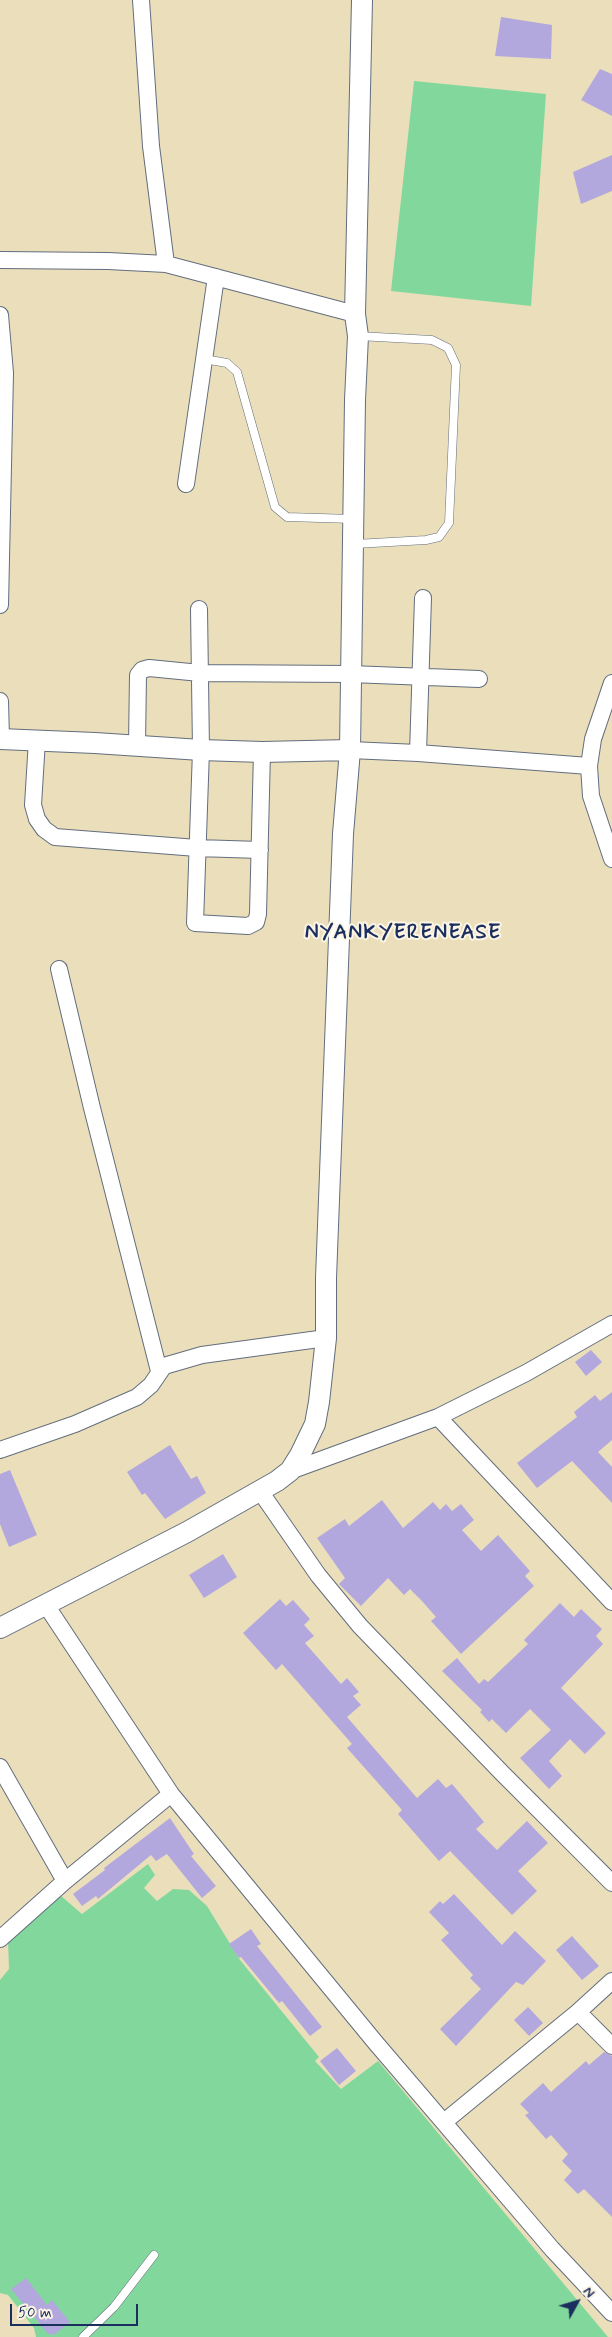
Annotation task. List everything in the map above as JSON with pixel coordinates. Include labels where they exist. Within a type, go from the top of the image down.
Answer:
[{"type":"street","points":[[141,0],[151,146],[166,264]]},
{"type":"street","points":[[290,1471],[315,1424],[324,1379],[343,834],[350,750],[358,336],[355,314],[362,0]]},
{"type":"street","points":[[0,260],[108,261],[166,264],[355,314]]},
{"type":"street","points":[[186,484],[216,277]]},
{"type":"street","points":[[0,315],[5,373],[0,498],[0,605]]},
{"type":"street","points":[[418,753],[423,598]]},
{"type":"street","points":[[199,610],[200,750],[195,923],[248,926],[256,922],[258,914],[262,752]]},
{"type":"street","points":[[137,745],[138,676],[142,670],[149,668],[200,673],[350,674],[479,680]]},
{"type":"street","points":[[612,684],[593,739],[589,766],[591,796],[612,859]]},
{"type":"street","points":[[0,701],[0,739],[137,745],[200,750],[262,752],[350,750],[418,753],[589,766]]},
{"type":"street","points":[[37,740],[33,805],[37,819],[44,829],[55,837],[198,848],[260,850]]},
{"type":"street","points":[[59,969],[92,1108],[159,1371]]},
{"type":"street","points":[[0,1628],[187,1532],[260,1491],[290,1471],[438,1417],[610,1328]]},
{"type":"street","points":[[0,1450],[74,1424],[136,1397],[151,1384],[164,1366],[202,1355],[326,1338]]},
{"type":"street","points":[[438,1417],[612,1602]]},
{"type":"street","points":[[260,1491],[318,1575],[360,1626],[502,1774],[612,1883]]},
{"type":"street","points":[[46,1605],[171,1794],[375,2042],[552,2249],[612,2314]]},
{"type":"street","points":[[0,1768],[65,1880]]},
{"type":"street","points":[[0,1939],[65,1880],[171,1794]]},
{"type":"street","points":[[444,2122],[578,2012],[612,1981]]},
{"type":"street","points":[[578,2012],[612,2046]]},
{"type":"lane","points":[[353,544],[426,540],[439,537],[449,524],[456,365],[448,348],[432,340],[358,336]]},
{"type":"lane","points":[[204,359],[227,364],[237,372],[275,507],[287,517],[353,519]]},
{"type":"lane","points":[[83,2337],[114,2307],[154,2255]]},
{"type":"green space","points":[[414,81],[546,94],[531,306],[391,291]]},
{"type":"green space","points":[[148,1864],[155,1875],[144,1888],[157,1901],[173,1889],[189,1890],[207,1906],[240,1960],[319,2057],[315,2061],[341,2089],[378,2061],[608,2337],[36,2337],[34,2328],[8,2295],[0,2293],[0,1980],[9,1969],[8,1941],[60,1895],[82,1914]]},
{"type":"building","points":[[501,17],[552,25],[551,59],[495,56]]},
{"type":"building","points":[[600,69],[612,74],[612,116],[581,100]]},
{"type":"building","points":[[612,155],[612,191],[581,204],[573,172]]},
{"type":"building","points":[[591,1350],[602,1362],[586,1376],[575,1362]]},
{"type":"building","points":[[612,1392],[612,1440],[598,1452],[612,1467],[612,1503],[572,1461],[537,1488],[517,1463],[577,1417],[574,1412],[595,1395],[600,1401]]},
{"type":"building","points":[[170,1445],[191,1479],[197,1476],[206,1493],[165,1519],[145,1493],[142,1495],[127,1472]]},
{"type":"building","points":[[10,1470],[37,1535],[9,1547],[0,1524],[0,1474]]},
{"type":"building","points":[[382,1500],[403,1528],[433,1502],[440,1510],[446,1504],[452,1511],[461,1504],[474,1520],[462,1530],[481,1551],[498,1535],[530,1571],[525,1576],[534,1586],[461,1654],[431,1621],[436,1617],[422,1601],[410,1589],[404,1595],[388,1578],[361,1606],[339,1584],[345,1578],[317,1538],[345,1519],[349,1526]]},
{"type":"building","points":[[223,1554],[237,1577],[204,1598],[189,1575]]},
{"type":"building","points":[[280,1599],[286,1606],[293,1600],[310,1619],[304,1625],[314,1636],[305,1643],[341,1684],[347,1678],[359,1692],[353,1696],[361,1705],[347,1717],[417,1798],[438,1779],[446,1788],[452,1784],[484,1822],[476,1829],[497,1850],[527,1821],[548,1843],[518,1871],[537,1891],[512,1915],[450,1851],[439,1861],[398,1814],[402,1810],[347,1748],[352,1744],[282,1664],[276,1670],[243,1633]]},
{"type":"building","points":[[560,1603],[574,1617],[581,1609],[602,1629],[596,1636],[603,1644],[561,1688],[606,1733],[585,1754],[570,1739],[549,1761],[562,1776],[549,1789],[520,1758],[551,1730],[530,1709],[506,1733],[492,1719],[489,1722],[480,1712],[482,1710],[442,1671],[457,1658],[479,1684],[484,1679],[488,1682],[528,1644],[524,1640]]},
{"type":"building","points":[[170,1818],[194,1854],[191,1856],[216,1886],[202,1898],[167,1854],[156,1861],[151,1855],[98,1899],[96,1896],[82,1906],[73,1894]]},
{"type":"building","points":[[454,1894],[502,1945],[515,1931],[546,1961],[523,1985],[516,1982],[456,2046],[440,2029],[481,1989],[470,1978],[473,1975],[441,1940],[449,1933],[429,1912],[440,1901],[443,1904]]},
{"type":"building","points":[[251,1929],[261,1944],[257,1946],[322,2027],[310,2036],[282,2001],[279,2003],[229,1944]]},
{"type":"building","points":[[572,1936],[599,1966],[582,1980],[556,1950]]},
{"type":"building","points":[[528,2007],[543,2023],[529,2036],[514,2020]]},
{"type":"building","points":[[337,2048],[356,2071],[339,2085],[320,2061]]},
{"type":"building","points":[[604,2052],[612,2056],[612,2217],[584,2189],[578,2194],[564,2180],[572,2171],[562,2161],[568,2154],[551,2135],[546,2139],[525,2115],[529,2113],[520,2104],[543,2083],[551,2092],[586,2061],[589,2065]]},
{"type":"building","points":[[26,2278],[47,2305],[52,2300],[70,2322],[54,2335],[52,2333],[49,2335],[11,2289]]},
{"type":"district","name":"NYANKYERENEASE","points":[[403,934]]}]
